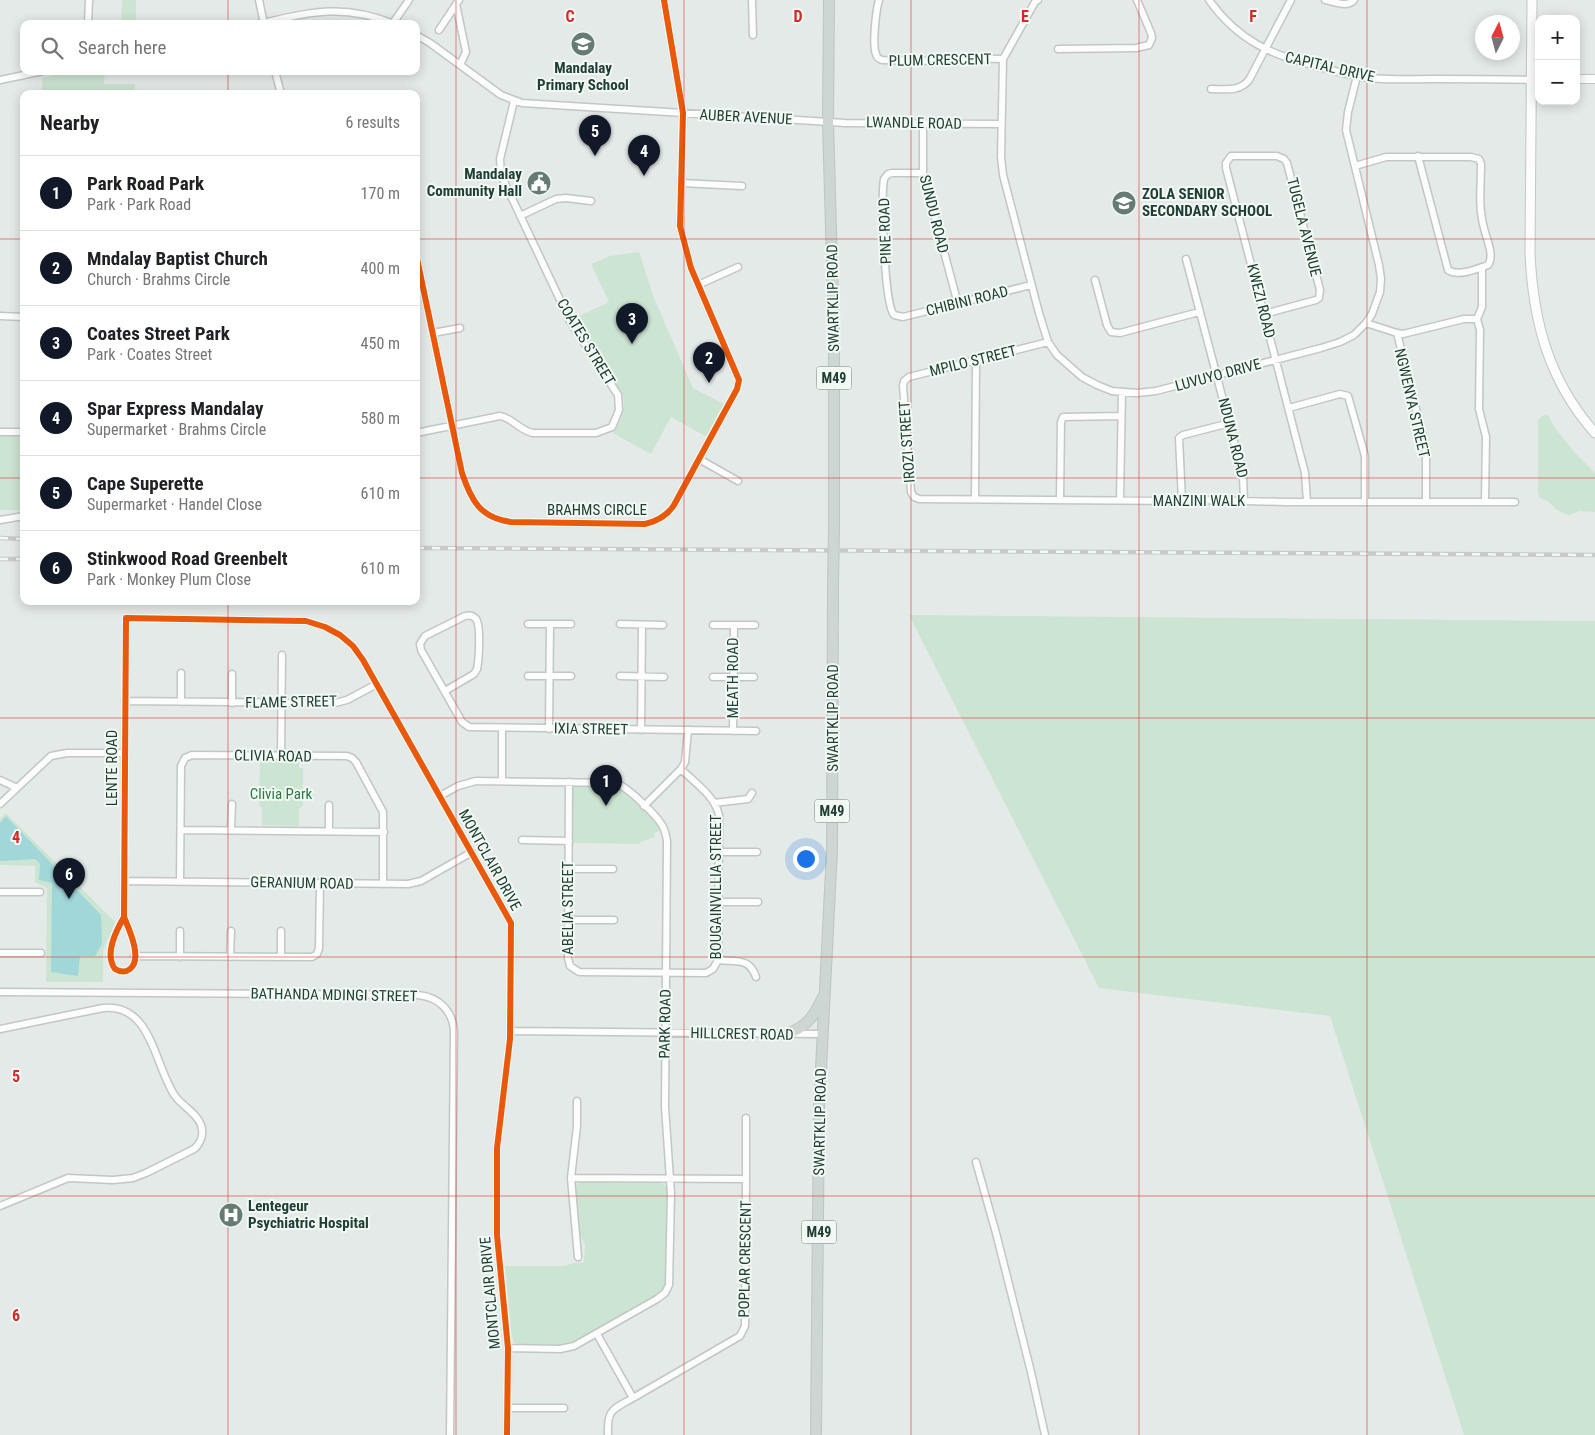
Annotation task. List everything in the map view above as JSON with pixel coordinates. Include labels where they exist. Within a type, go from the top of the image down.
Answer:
[{"type":"main road","name":"SWARTKLIP ROAD","points":[[816,1435],[819,1108],[832,850],[834,337],[828,122],[829,0]]},
{"type":"main road","points":[[1532,0],[1535,60]]},
{"type":"main road","points":[[1535,105],[1530,254],[1531,281],[1536,315],[1548,356],[1573,404],[1595,433]]},
{"type":"main road","points":[[787,1034],[800,1029],[813,1017],[825,994]]},
{"type":"street","points":[[88,20],[89,0]]},
{"type":"street","points":[[259,0],[262,20]]},
{"type":"street","points":[[396,20],[409,0]]},
{"type":"street","name":"BRAHMS CIRCLE","points":[[420,273],[462,473],[471,497],[483,512],[505,522],[635,524],[654,522],[671,510],[737,389],[739,380],[688,260],[680,226],[683,113],[664,0]]},
{"type":"street","points":[[752,0],[753,35]]},
{"type":"street","name":"PLUM CRESCENT","points":[[880,0],[876,13],[875,50],[878,58],[882,60],[1003,59]]},
{"type":"street","points":[[1003,59],[1036,0]]},
{"type":"street","points":[[1058,49],[1136,48],[1149,45],[1152,38],[1151,33],[1137,0]]},
{"type":"street","name":"CAPITAL DRIVE","points":[[1209,0],[1244,37],[1264,50],[1285,58],[1357,76],[1389,80],[1535,80]]},
{"type":"street","points":[[1211,89],[1230,89],[1244,86],[1291,0]]},
{"type":"street","points":[[1325,0],[1344,5],[1354,0]]},
{"type":"street","points":[[439,30],[458,2]]},
{"type":"street","points":[[458,2],[466,52],[460,65]]},
{"type":"street","points":[[276,20],[315,12],[339,10],[364,14],[381,20]]},
{"type":"street","name":"AUBER AVENUE","points":[[420,38],[501,95],[522,103],[828,122]]},
{"type":"street","name":"LUVUYO DRIVE","points":[[1003,59],[1001,124],[1003,175],[1031,285],[1048,342],[1057,355],[1082,377],[1098,385],[1122,392],[1137,393],[1156,391],[1340,342],[1354,334],[1366,323],[1377,304],[1381,279],[1348,138],[1346,121],[1357,76]]},
{"type":"street","points":[[0,80],[24,75]]},
{"type":"street","points":[[277,75],[280,90]]},
{"type":"street","points":[[1580,80],[1595,79]]},
{"type":"street","name":"COATES STREET","points":[[420,432],[500,416],[509,419],[533,434],[596,434],[612,428],[619,410],[618,395],[570,321],[501,175],[499,164],[514,101]]},
{"type":"street","name":"LWANDLE ROAD","points":[[828,122],[1001,124]]},
{"type":"street","name":"SUNDU ROAD","points":[[923,123],[923,173],[958,304]]},
{"type":"street","name":"TUGELA AVENUE","points":[[1228,159],[1237,155],[1277,156],[1284,159],[1287,163],[1320,290],[1319,298],[1316,300],[1264,314]]},
{"type":"street","points":[[1355,166],[1386,157],[1418,156],[1476,158],[1480,161],[1481,213],[1491,254],[1488,265],[1454,273],[1448,270],[1418,156]]},
{"type":"street","name":"KWEZI ROAD","points":[[1228,159],[1226,168],[1305,473],[1307,502]]},
{"type":"street","name":"PINE ROAD","points":[[902,318],[894,315],[890,307],[884,246],[883,184],[888,174],[923,173]]},
{"type":"street","points":[[681,183],[742,186]]},
{"type":"street","points":[[520,216],[556,199],[566,198],[591,201]]},
{"type":"street","name":"NDUNA ROAD","points":[[1186,259],[1244,481],[1244,501]]},
{"type":"street","points":[[698,285],[738,267]]},
{"type":"street","points":[[1482,267],[1482,307],[1477,319],[1480,330],[1479,409],[1486,437],[1485,501]]},
{"type":"street","points":[[1095,280],[1106,325],[1111,332],[1120,333],[1199,312]]},
{"type":"street","name":"CHIBINI ROAD","points":[[902,318],[1031,285]]},
{"type":"street","points":[[0,316],[20,317]]},
{"type":"street","points":[[1366,323],[1397,333],[1409,333],[1464,319],[1477,319]]},
{"type":"street","points":[[433,333],[460,328]]},
{"type":"street","name":"NGWENYA STREET","points":[[1397,333],[1426,449],[1426,502]]},
{"type":"street","name":"MPILO STREET","points":[[903,386],[904,381],[910,377],[1048,342]]},
{"type":"street","points":[[975,500],[976,361]]},
{"type":"street","name":"IROZI STREET","points":[[903,386],[911,492],[914,497]]},
{"type":"street","points":[[1120,500],[1122,392]]},
{"type":"street","points":[[1289,408],[1340,394],[1348,396],[1365,456],[1366,502]]},
{"type":"street","points":[[1060,500],[1061,422],[1063,417],[1121,416]]},
{"type":"street","points":[[1182,501],[1179,438],[1183,435],[1230,423]]},
{"type":"street","points":[[0,432],[20,432]]},
{"type":"street","points":[[699,459],[738,481]]},
{"type":"street","name":"MANZINI WALK","points":[[914,497],[919,499],[975,500],[1515,502]]},
{"type":"street","points":[[0,520],[20,517]]},
{"type":"street","name":"IXIA STREET","points":[[445,691],[474,674],[477,669],[479,624],[475,617],[472,616],[465,616],[425,636],[420,641],[421,650],[445,691],[465,725],[473,728],[756,731]]},
{"type":"street","name":"MONTCLAIR DRIVE","points":[[126,618],[296,619],[315,623],[333,630],[353,646],[363,660],[511,923],[510,1031],[498,1148],[497,1235],[508,1348],[506,1435]]},
{"type":"street","name":"LENTE ROAD","points":[[124,917],[113,942],[112,964],[117,970],[126,971],[133,965],[134,956],[132,937],[124,917],[126,618]]},
{"type":"street","points":[[528,624],[571,624]]},
{"type":"street","points":[[549,729],[550,624]]},
{"type":"street","points":[[620,624],[663,625]]},
{"type":"street","points":[[641,730],[642,625]]},
{"type":"street","points":[[713,625],[755,625]]},
{"type":"street","name":"MEATH ROAD","points":[[733,731],[734,625]]},
{"type":"street","points":[[282,655],[282,756]]},
{"type":"street","points":[[181,673],[181,702]]},
{"type":"street","name":"FLAME STREET","points":[[232,674],[232,702]]},
{"type":"street","points":[[528,676],[571,676]]},
{"type":"street","points":[[620,676],[664,677]]},
{"type":"street","points":[[713,677],[754,678]]},
{"type":"street","name":"FLAME STREET","points":[[125,702],[339,703],[377,684]]},
{"type":"street","points":[[502,728],[502,781]]},
{"type":"street","points":[[644,806],[681,769],[685,762],[688,730]]},
{"type":"street","points":[[0,804],[50,756],[58,753],[125,753]]},
{"type":"street","name":"CLIVIA ROAD","points":[[180,882],[182,766],[183,760],[187,756],[347,756],[352,758],[383,809],[383,884]]},
{"type":"street","name":"BOUGAINVILLIA STREET","points":[[666,972],[706,973],[714,969],[718,960],[719,815],[714,803],[681,769]]},
{"type":"street","points":[[0,780],[17,788]]},
{"type":"street","name":"PARK ROAD","points":[[440,796],[467,782],[619,783],[626,786],[660,822],[667,841],[665,1107],[670,1179],[671,1277],[668,1289],[657,1299],[568,1348],[508,1348]]},
{"type":"street","name":"ABELIA STREET","points":[[569,782],[568,961],[570,966],[576,971],[666,972]]},
{"type":"street","points":[[714,803],[748,799],[752,793]]},
{"type":"street","points":[[231,830],[232,804]]},
{"type":"street","points":[[329,831],[330,805]]},
{"type":"street","points":[[181,830],[384,832]]},
{"type":"street","points":[[522,840],[569,842]]},
{"type":"street","name":"GERANIUM ROAD","points":[[124,881],[408,884],[417,882],[472,852]]},
{"type":"street","points":[[718,852],[757,852]]},
{"type":"street","points":[[568,869],[613,870]]},
{"type":"street","points":[[134,956],[312,957],[319,952],[320,883]]},
{"type":"street","points":[[0,892],[40,892]]},
{"type":"street","points":[[718,902],[758,902]]},
{"type":"street","points":[[568,920],[614,920]]},
{"type":"street","points":[[180,930],[180,956]]},
{"type":"street","points":[[230,931],[230,957]]},
{"type":"street","points":[[281,932],[281,958]]},
{"type":"street","points":[[0,953],[41,953]]},
{"type":"street","points":[[718,960],[747,963],[752,967],[756,977]]},
{"type":"street","name":"BATHANDA MDINGI STREET","points":[[0,992],[418,995],[430,998],[441,1004],[452,1019],[454,1032],[450,1435]]},
{"type":"street","points":[[0,1029],[102,1008],[114,1007],[126,1010],[134,1015],[142,1025],[171,1089],[182,1104],[199,1120],[202,1133],[200,1142],[194,1149],[146,1173],[125,1180],[68,1178],[0,1206]]},
{"type":"street","name":"HILLCREST ROAD","points":[[510,1031],[823,1034]]},
{"type":"street","points":[[577,1101],[577,1126],[571,1178],[578,1257]]},
{"type":"street","points":[[746,1118],[746,1179]]},
{"type":"street","points":[[976,1162],[1032,1372],[1045,1435]]},
{"type":"street","name":"POPLAR CRESCENT","points":[[571,1178],[746,1179],[745,1326],[742,1334],[736,1340],[633,1398]]},
{"type":"street","points":[[596,1334],[633,1398],[610,1414],[608,1435]]},
{"type":"street","points":[[508,1408],[564,1408]]},
{"type":"green space","points":[[122,0],[136,0],[136,20],[121,20]]},
{"type":"green space","points":[[55,75],[105,75],[104,84],[135,84],[135,90],[42,90],[42,78]]},
{"type":"green space","points":[[639,252],[654,298],[693,388],[724,404],[707,437],[671,417],[651,454],[613,433],[622,414],[624,404],[622,394],[573,319],[609,302],[591,264],[610,256]]},
{"type":"green space","points":[[1548,415],[1555,428],[1575,453],[1595,473],[1595,512],[1579,511],[1569,515],[1565,514],[1548,501],[1540,498],[1538,491],[1538,420],[1542,416]]},
{"type":"green space","points":[[0,435],[20,435],[20,510],[0,510]]},
{"type":"green space","points":[[909,615],[1595,621],[1595,1435],[1464,1435],[1330,1016],[1099,988]]},
{"type":"green space","name":"Clivia Park","points":[[260,762],[299,762],[299,768],[303,768],[303,805],[299,809],[299,826],[262,825],[262,808],[259,805]]},
{"type":"green space","points":[[576,785],[616,786],[626,792],[662,829],[654,833],[655,837],[640,842],[640,844],[572,843],[572,789]]},
{"type":"green space","points":[[6,813],[115,922],[103,951],[103,982],[46,982],[47,888],[35,882],[35,866],[0,865],[0,819]]},
{"type":"green space","points":[[583,1182],[661,1183],[667,1186],[667,1277],[665,1286],[657,1295],[574,1342],[563,1345],[518,1344],[514,1342],[512,1337],[505,1266],[564,1266],[584,1262],[585,1244],[580,1236],[575,1189],[577,1184]]},
{"type":"water","points":[[6,816],[101,915],[102,944],[95,956],[80,956],[78,976],[51,972],[52,883],[39,880],[40,864],[35,859],[0,861],[0,823]]},
{"type":"railway","points":[[0,538],[20,539]]},
{"type":"railway","points":[[420,548],[1595,555]]},
{"type":"railway","points":[[0,559],[20,559]]},
{"type":"cycle path","points":[[420,273],[462,473],[473,499],[484,512],[500,520],[511,522],[645,524],[658,520],[668,512],[674,505],[737,389],[739,380],[691,268],[680,226],[683,113],[664,0]]},
{"type":"cycle path","points":[[124,917],[112,943],[111,950],[112,963],[115,969],[122,972],[130,969],[134,964],[135,958],[134,944],[124,917],[126,618],[306,621],[325,627],[340,635],[353,646],[363,660],[511,923],[510,1039],[497,1148],[497,1235],[508,1348],[507,1435]]},
{"type":"place","name":"Mandalay Primary School","points":[[583,44]]},
{"type":"place","name":"Cape Superette","points":[[595,156]]},
{"type":"place","name":"Spar Express Mandalay","points":[[644,176]]},
{"type":"place","name":"Mandalay Community Hall","points":[[539,183]]},
{"type":"place","name":"ZOLA SENIOR SECONDARY SCHOOL","points":[[1124,203]]},
{"type":"place","name":"Coates Street Park","points":[[632,344]]},
{"type":"place","name":"Mndalay Baptist Church","points":[[709,383]]},
{"type":"place","name":"Park Road Park","points":[[606,806]]},
{"type":"place","name":"Stinkwood Road Greenbelt","points":[[69,899]]},
{"type":"place","name":"Lentegeur Psychiatric Hospital","points":[[231,1215]]}]
